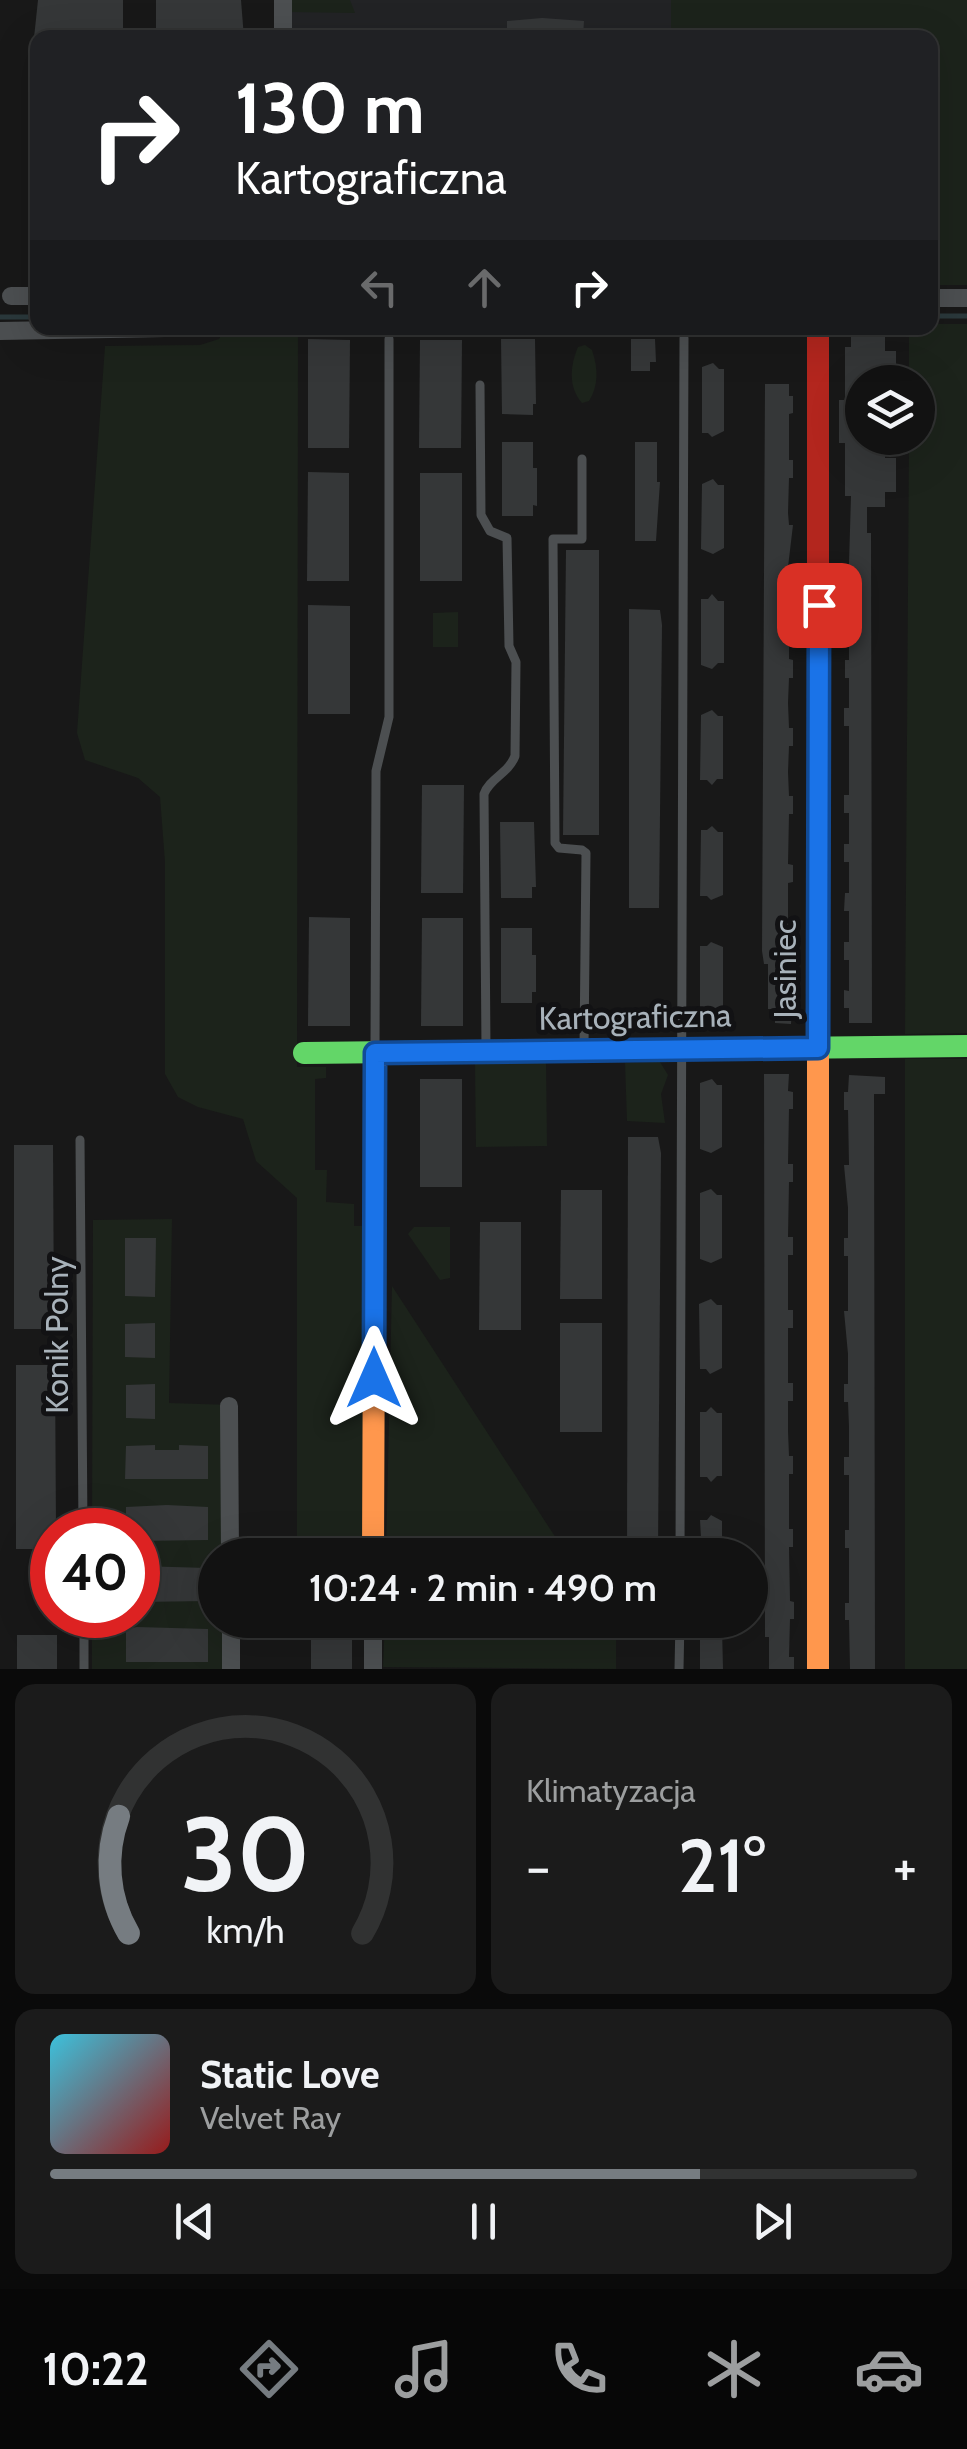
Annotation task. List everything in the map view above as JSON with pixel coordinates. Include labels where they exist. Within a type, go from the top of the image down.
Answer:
[{"type":"street","points":[[283,30],[284,0]]},
{"type":"street","points":[[11,296],[30,296]]},
{"type":"street","points":[[938,298],[967,298]]},
{"type":"street","points":[[0,331],[30,330]]},
{"type":"street","name":"Jasiniec","points":[[818,335],[818,1669]]},
{"type":"street","name":"Kartograficzna","points":[[304,1054],[375,1060],[486,1052],[967,1046]]},
{"type":"street","points":[[373,1538],[375,1060]]},
{"type":"street","points":[[229,1406],[230,1538]]},
{"type":"street","points":[[230,1638],[231,1669]]},
{"type":"street","points":[[372,1669],[373,1638]]},
{"type":"lane","points":[[680,1538],[684,338]]},
{"type":"lane","points":[[375,1060],[376,771],[388,717],[389,339]]},
{"type":"lane","points":[[480,385],[481,514],[490,531],[508,538],[509,646],[516,662],[515,756],[509,770],[491,782],[484,794],[486,1052]]},
{"type":"lane","points":[[582,459],[582,539],[552,538],[555,843],[559,848],[586,853],[584,1050]]},
{"type":"lane","name":"Konik Polny","points":[[80,1140],[84,1508]]},
{"type":"lane","points":[[84,1638],[84,1669]]},
{"type":"lane","points":[[678,1669],[679,1638]]},
{"type":"shaded area","points":[[291,0],[809,0],[807,30],[291,30]]},
{"type":"shaded area","points":[[291,0],[350,0],[355,13],[291,12]]},
{"type":"shaded area","points":[[671,0],[967,0],[967,285],[938,285],[938,30],[671,30]]},
{"type":"shaded area","points":[[938,324],[967,324],[967,1033],[905,1034],[909,455],[935,455],[935,365],[909,365],[909,335],[938,335]]},
{"type":"shaded area","points":[[221,335],[298,335],[297,1067],[326,1067],[326,1078],[315,1079],[315,1170],[327,1170],[326,1202],[354,1204],[354,1226],[367,1226],[364,1538],[297,1538],[297,1198],[256,1161],[243,1119],[198,1107],[178,1097],[165,1074],[165,862],[160,797],[138,778],[85,760],[77,733],[105,346],[200,345]]},
{"type":"shaded area","points":[[585,345],[592,350],[596,376],[589,401],[582,403],[574,390],[572,369],[578,347]]},
{"type":"shaded area","points":[[458,612],[458,647],[433,647],[433,613]]},
{"type":"shaded area","points":[[905,1059],[967,1059],[967,1669],[905,1669]]},
{"type":"shaded area","points":[[546,1062],[547,1146],[476,1147],[475,1063]]},
{"type":"shaded area","points":[[660,1062],[668,1075],[661,1094],[665,1123],[627,1121],[625,1063]]},
{"type":"shaded area","points":[[172,1219],[169,1403],[232,1405],[234,1538],[198,1538],[198,1638],[234,1638],[235,1669],[92,1669],[92,1638],[160,1638],[160,1508],[92,1508],[93,1220]]},
{"type":"shaded area","points":[[414,1227],[450,1227],[450,1278],[440,1280],[408,1234]]},
{"type":"shaded area","points":[[392,1286],[556,1538],[386,1538]]},
{"type":"shaded area","points":[[384,1638],[616,1638],[616,1669],[383,1667]]},
{"type":"building","points":[[38,0],[123,0],[123,30],[35,30]]},
{"type":"building","points":[[156,0],[241,0],[243,30],[156,30]]},
{"type":"building","points":[[507,21],[584,21],[583,30],[507,30]]},
{"type":"building","points":[[851,336],[885,336],[885,351],[896,351],[896,365],[845,365],[845,347],[851,347]]},
{"type":"building","points":[[308,339],[350,340],[349,448],[308,448]]},
{"type":"building","points":[[501,339],[535,339],[533,415],[502,414]]},
{"type":"building","points":[[631,339],[655,339],[656,362],[650,362],[650,371],[631,371]]},
{"type":"building","points":[[420,340],[462,340],[461,448],[419,448]]},
{"type":"building","points":[[713,363],[724,369],[724,431],[712,437],[702,433],[702,367]]},
{"type":"building","points":[[765,384],[789,384],[789,396],[793,396],[789,460],[793,460],[793,478],[789,478],[788,513],[789,525],[793,525],[788,567],[789,591],[793,591],[789,659],[793,660],[793,678],[789,678],[788,703],[789,728],[793,728],[788,772],[789,796],[793,796],[788,864],[793,865],[793,882],[788,883],[788,933],[793,933],[793,951],[788,951],[788,986],[793,986],[791,1024],[775,1023],[775,1009],[768,1009],[768,964],[764,964],[762,951]]},
{"type":"building","points":[[839,400],[845,400],[845,443],[839,443]]},
{"type":"building","points":[[502,442],[533,442],[537,506],[533,505],[533,516],[502,516]]},
{"type":"building","points":[[635,442],[657,442],[660,482],[656,541],[635,541]]},
{"type":"building","points":[[845,455],[896,458],[896,492],[885,492],[885,507],[867,507],[867,533],[871,533],[872,1023],[849,1023],[849,1008],[844,1008],[844,990],[849,991],[849,960],[844,960],[844,942],[849,942],[849,911],[844,911],[845,893],[849,893],[849,862],[844,862],[844,844],[849,844],[849,813],[844,813],[844,795],[849,795],[849,726],[844,726],[844,708],[849,708],[845,660],[849,660],[849,630],[845,630],[845,612],[849,612],[849,582],[845,582],[845,564],[849,564],[851,496],[845,496]]},
{"type":"building","points":[[308,472],[349,473],[349,581],[307,581]]},
{"type":"building","points":[[420,473],[462,473],[462,581],[420,581]]},
{"type":"building","points":[[713,479],[724,485],[724,548],[713,554],[701,549],[702,484]]},
{"type":"building","points":[[566,550],[599,550],[599,835],[563,835]]},
{"type":"building","points":[[712,594],[718,601],[724,601],[724,663],[712,669],[701,665],[701,599]]},
{"type":"building","points":[[308,605],[350,606],[350,714],[308,714]]},
{"type":"building","points":[[629,609],[660,610],[662,625],[659,908],[629,908]]},
{"type":"building","points":[[712,710],[723,716],[723,779],[712,785],[700,780],[701,715]]},
{"type":"building","points":[[422,785],[464,785],[463,893],[421,893]]},
{"type":"building","points":[[500,822],[534,822],[536,887],[532,887],[532,898],[501,898]]},
{"type":"building","points":[[712,826],[723,832],[723,895],[711,900],[700,896],[701,830]]},
{"type":"building","points":[[309,917],[350,918],[350,1026],[308,1026]]},
{"type":"building","points":[[422,918],[463,918],[463,1026],[421,1026]]},
{"type":"building","points":[[501,928],[532,928],[536,992],[532,992],[532,1003],[501,1003]]},
{"type":"building","points":[[711,942],[723,947],[723,1010],[711,1016],[700,1012],[700,946]]},
{"type":"building","points":[[764,1074],[789,1074],[793,1109],[789,1109],[788,1164],[793,1164],[793,1182],[789,1182],[788,1237],[793,1237],[793,1255],[788,1255],[788,1310],[793,1310],[793,1328],[788,1328],[788,1383],[793,1383],[793,1401],[788,1401],[788,1431],[789,1456],[793,1456],[793,1474],[789,1474],[789,1529],[793,1529],[793,1547],[789,1547],[794,1619],[790,1619],[789,1657],[794,1657],[794,1669],[769,1669],[768,1538],[765,1538]]},
{"type":"building","points":[[849,1075],[885,1077],[885,1094],[874,1094],[875,1669],[850,1669],[849,1620],[845,1620],[845,1603],[849,1603],[849,1548],[845,1548],[845,1530],[849,1530],[849,1475],[844,1475],[844,1457],[849,1457],[849,1427],[848,1402],[844,1402],[844,1384],[848,1384],[844,1311],[848,1311],[848,1256],[844,1256],[844,1238],[848,1238],[848,1208],[844,1165],[849,1165],[844,1092],[848,1092]]},
{"type":"building","points":[[420,1079],[462,1079],[462,1187],[420,1187]]},
{"type":"building","points":[[712,1079],[722,1085],[722,1147],[711,1153],[700,1149],[700,1083]]},
{"type":"building","points":[[628,1137],[658,1137],[658,1538],[627,1538]]},
{"type":"building","points":[[14,1145],[53,1145],[54,1329],[14,1329]]},
{"type":"building","points":[[711,1189],[722,1195],[722,1258],[711,1263],[700,1259],[700,1193]]},
{"type":"building","points":[[561,1190],[602,1190],[602,1299],[560,1299]]},
{"type":"building","points":[[480,1222],[521,1222],[521,1330],[479,1330]]},
{"type":"building","points":[[125,1238],[156,1238],[155,1297],[125,1296]]},
{"type":"building","points":[[711,1299],[722,1305],[722,1368],[710,1374],[700,1369],[699,1304]]},
{"type":"building","points":[[155,1323],[155,1358],[125,1357],[125,1324]]},
{"type":"building","points":[[560,1323],[602,1323],[602,1432],[560,1432]]},
{"type":"building","points":[[16,1365],[55,1365],[56,1508],[30,1508],[30,1549],[16,1549]]},
{"type":"building","points":[[155,1384],[155,1419],[126,1418],[126,1385]]},
{"type":"building","points":[[711,1407],[722,1413],[722,1476],[711,1482],[700,1477],[700,1412]]},
{"type":"building","points":[[155,1445],[155,1450],[179,1450],[179,1445],[208,1446],[208,1479],[125,1479],[126,1446]]},
{"type":"building","points":[[126,1507],[208,1507],[208,1538],[160,1541],[160,1508]]},
{"type":"building","points":[[711,1515],[722,1521],[722,1538],[701,1538],[700,1520]]},
{"type":"building","points":[[160,1567],[198,1568],[198,1601],[160,1602]]},
{"type":"building","points":[[160,1628],[198,1629],[198,1638],[208,1638],[208,1662],[126,1662],[126,1638],[160,1638]]},
{"type":"building","points":[[17,1635],[57,1638],[57,1669],[17,1669]]},
{"type":"building","points":[[311,1638],[352,1638],[352,1669],[311,1669]]},
{"type":"building","points":[[700,1638],[722,1638],[723,1669],[700,1669]]},
{"type":"waterway","points":[[938,316],[967,316]]},
{"type":"waterway","points":[[0,317],[30,317]]},
{"type":"traffic: fast","points":[[304,1053],[967,1046]]},
{"type":"traffic: slow","points":[[818,795],[818,1669]]},
{"type":"traffic: slow","points":[[373,1538],[375,1067]]},
{"type":"traffic: jam","points":[[818,335],[818,795]]},
{"type":"route","points":[[374,1378],[375,1053],[818,1048],[819,605]]}]
